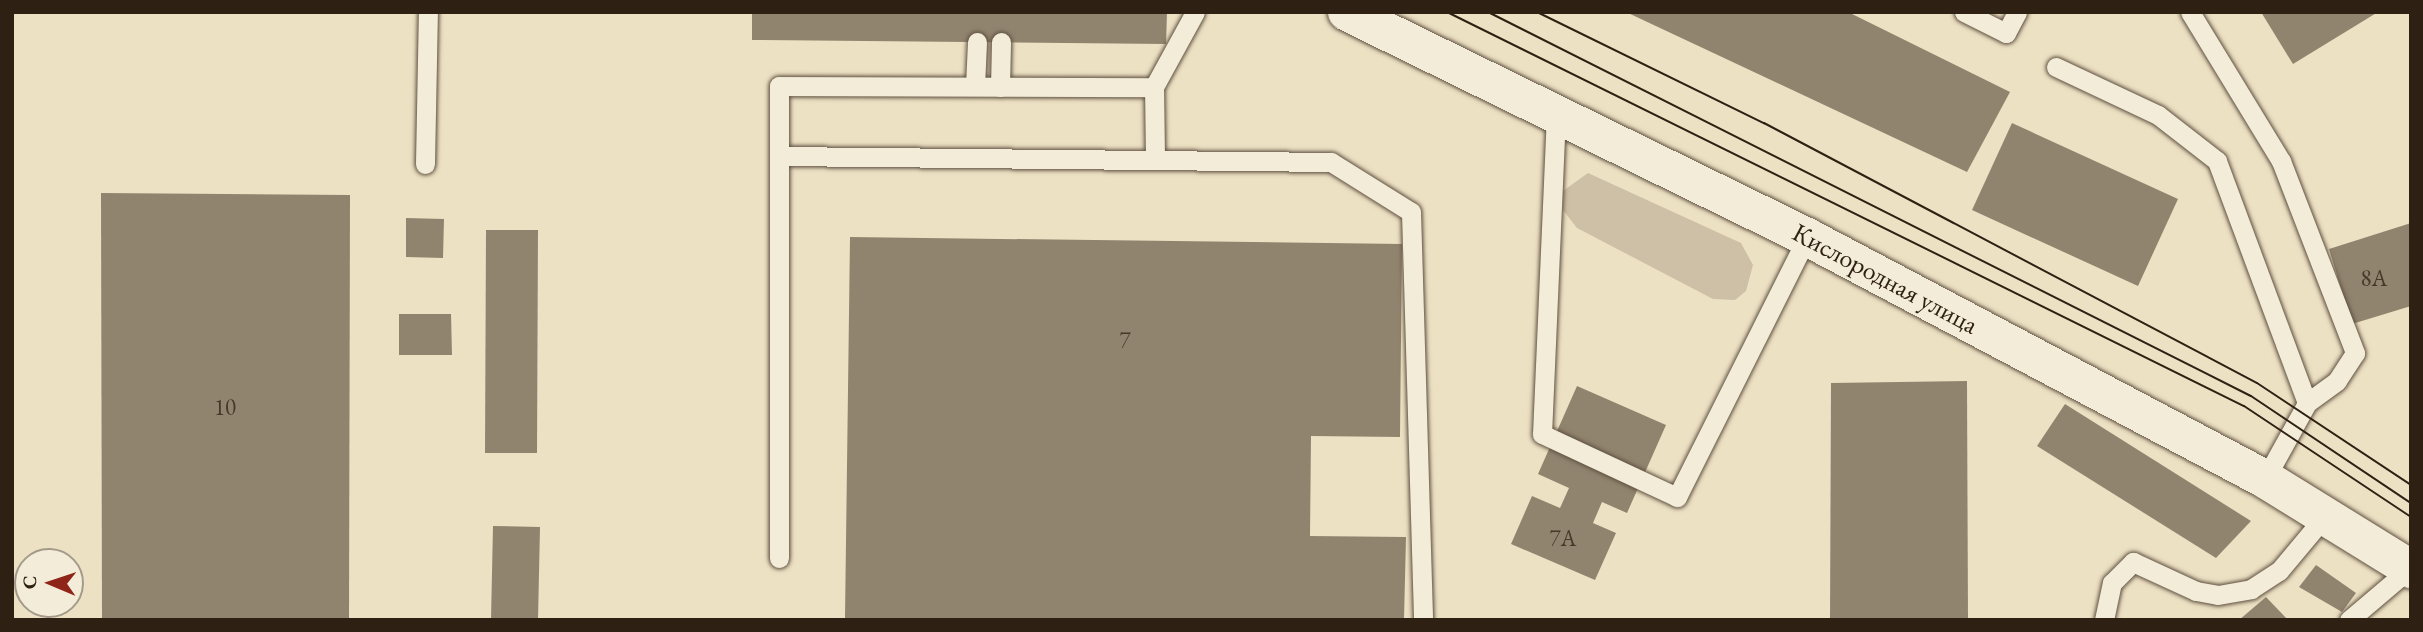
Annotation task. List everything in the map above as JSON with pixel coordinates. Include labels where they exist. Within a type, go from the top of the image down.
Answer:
[{"type":"street","name":"Кислородная улица","points":[[1347,12],[1807,237],[2265,479],[2410,569]]},
{"type":"lane","points":[[425,164],[428,12]]},
{"type":"lane","points":[[1155,157],[1154,87],[1195,12]]},
{"type":"lane","points":[[1964,12],[2006,33],[2017,12]]},
{"type":"lane","points":[[2190,12],[2281,161],[2349,331],[2355,353],[2337,382],[2308,403],[2265,479]]},
{"type":"lane","points":[[975,86],[977,42]]},
{"type":"lane","points":[[1000,87],[1001,42]]},
{"type":"lane","points":[[2056,67],[2158,115],[2217,161],[2308,403]]},
{"type":"lane","points":[[779,558],[779,86],[1154,87]]},
{"type":"lane","points":[[1556,114],[1542,434],[1677,497],[1807,237]]},
{"type":"lane","points":[[780,156],[1155,157],[1331,162],[1411,212],[1423,620]]},
{"type":"lane","points":[[2104,620],[2112,583],[2133,562],[2196,590],[2218,595],[2251,589],[2279,571],[2325,516]]},
{"type":"lane","points":[[2349,620],[2410,569]]},
{"type":"shaded area","points":[[1588,173],[1741,243],[1753,265],[1746,291],[1735,300],[1713,299],[1577,228],[1563,210],[1563,191]]},
{"type":"building","points":[[752,12],[1167,12],[1166,44],[752,40]]},
{"type":"building","points":[[1626,12],[1848,12],[2010,92],[1967,172]]},
{"type":"building","points":[[2261,12],[2378,12],[2293,64]]},
{"type":"building","points":[[2012,123],[2178,199],[2138,286],[1972,210]]},
{"type":"building","points":[[101,193],[350,195],[349,620],[102,620]]},
{"type":"building","points":[[406,218],[444,219],[443,258],[406,257]]},
{"type":"building","points":[[2411,223],[2411,306],[2352,324],[2329,249]]},
{"type":"building","points":[[486,230],[538,230],[537,453],[485,453]]},
{"type":"building","points":[[850,237],[1402,244],[1400,437],[1311,436],[1310,536],[1406,537],[1404,620],[845,618]]},
{"type":"building","points":[[399,314],[451,314],[452,355],[399,355]]},
{"type":"building","points":[[1967,381],[1968,620],[1830,620],[1831,383]]},
{"type":"building","points":[[1577,386],[1666,425],[1627,513],[1602,502],[1593,523],[1616,533],[1595,580],[1511,544],[1532,496],[1560,508],[1569,488],[1538,474]]},
{"type":"building","points":[[2065,404],[2251,521],[2216,558],[2037,446]]},
{"type":"building","points":[[493,526],[540,527],[538,620],[491,620]]},
{"type":"building","points":[[2316,565],[2356,593],[2342,612],[2299,587]]},
{"type":"building","points":[[2266,597],[2288,620],[2239,620]]},
{"type":"tram line","points":[[1447,12],[2244,406],[2411,517]]},
{"type":"tram line","points":[[1488,12],[2251,396],[2411,503]]},
{"type":"tram line","points":[[1537,12],[1764,123],[2257,383],[2411,485]]}]
